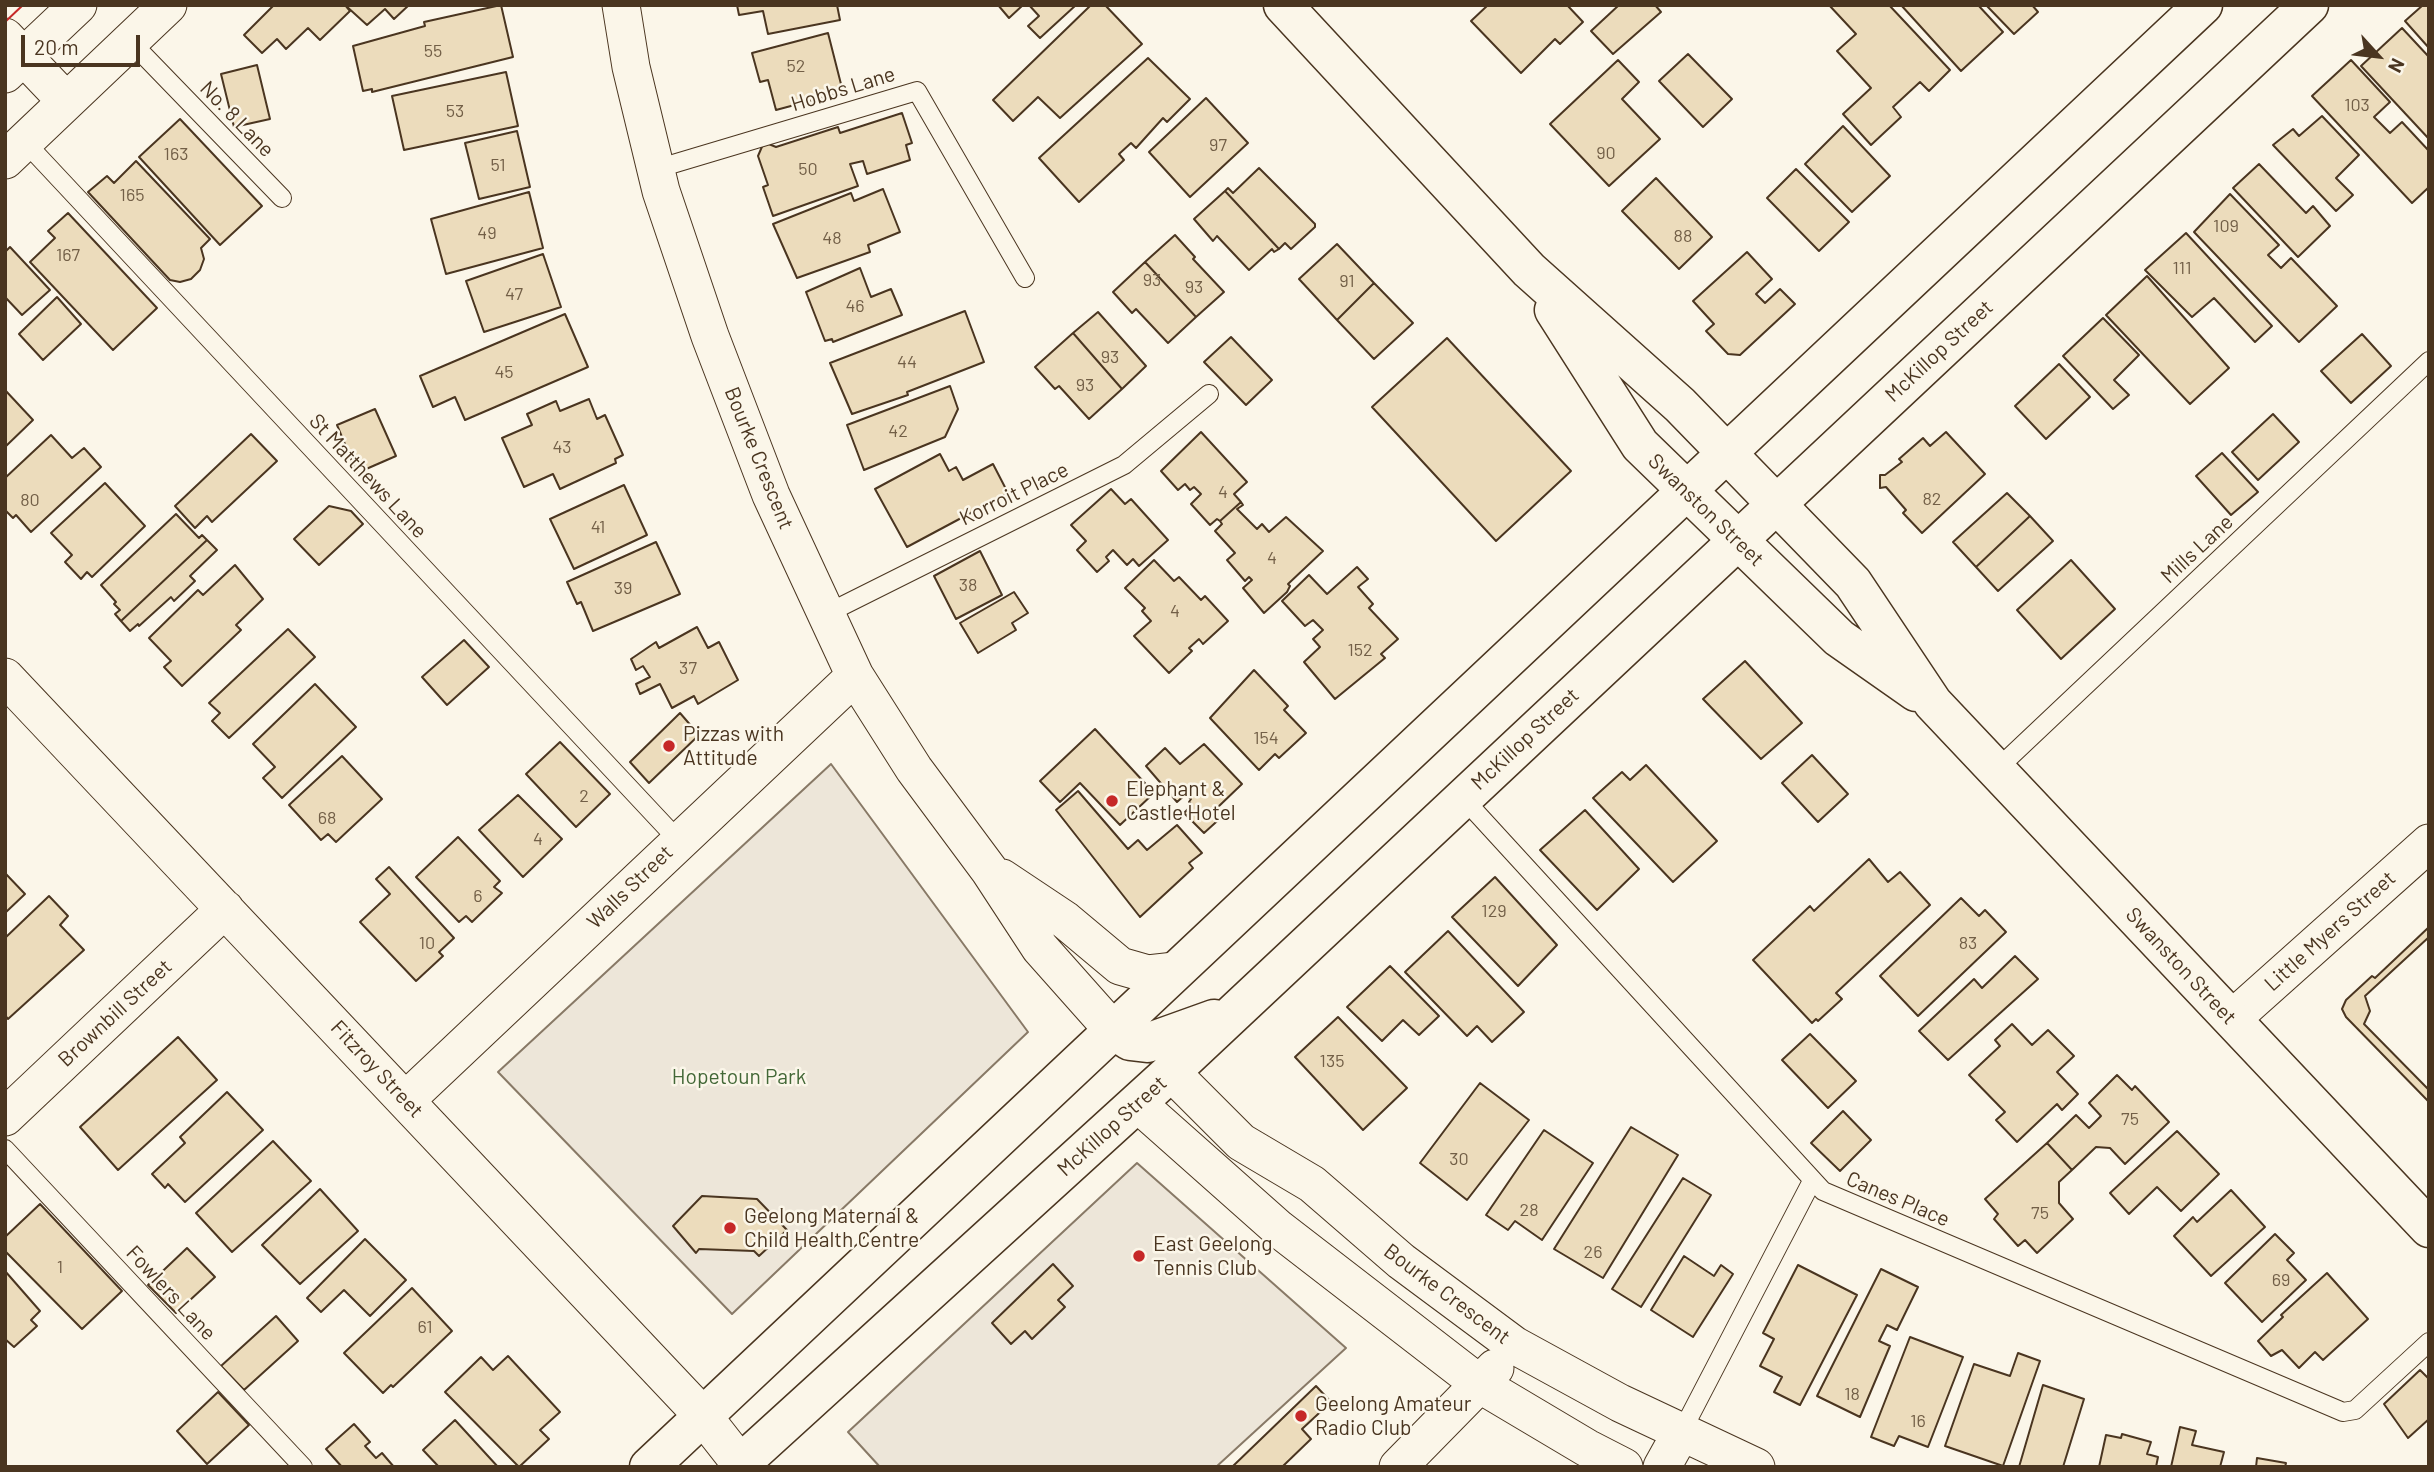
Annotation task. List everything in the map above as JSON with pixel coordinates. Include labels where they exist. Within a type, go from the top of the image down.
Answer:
[{"type":"main road","name":"Swanston Street","points":[[1283,5],[1529,270],[1680,405],[1853,583],[1933,703],[2429,1228]]},
{"type":"main road","points":[[649,1467],[2203,5]]},
{"type":"main road","name":"McKillop Street","points":[[740,1466],[1171,1072],[2309,5]]},
{"type":"main road","name":"Swanston Street","points":[[1529,270],[1640,445],[1839,638],[1933,703]]},
{"type":"main road","points":[[1112,1029],[1130,1041],[1147,1043],[1233,1012]]},
{"type":"street","points":[[66,101],[11,56],[78,5]]},
{"type":"street","points":[[15,151],[169,5]]},
{"type":"street","name":"Bourke Crescent","points":[[621,5],[631,67],[656,169],[729,385],[771,495],[855,676],[914,769],[989,870],[1040,948],[1112,1029]]},
{"type":"street","name":"Walls Street","points":[[407,1100],[855,676]]},
{"type":"street","name":"Fitzroy Street","points":[[5,677],[703,1416],[740,1466]]},
{"type":"street","name":"Little Myers Street","points":[[2232,1019],[2429,843]]},
{"type":"street","name":"Bourke Crescent","points":[[989,870],[1065,920],[1120,966],[1148,974],[1175,971]]},
{"type":"street","name":"Brownbill Street","points":[[5,1117],[225,909]]},
{"type":"street","name":"Bourke Crescent","points":[[1171,1072],[1241,1142],[1312,1184],[1401,1261],[1514,1345],[1620,1403],[1756,1467]]},
{"type":"street","points":[[1137,1103],[1279,1229],[1481,1385],[1624,1467]]},
{"type":"street","points":[[1398,1467],[1481,1385],[1514,1345]]},
{"type":"street","points":[[1662,1467],[1682,1431]]},
{"type":"lane","name":"No. 8 Lane","points":[[130,41],[282,198]]},
{"type":"lane","name":"Hobbs Lane","points":[[656,169],[917,91],[1024,278]]},
{"type":"lane","name":"St Matthews Lane","points":[[15,151],[679,841]]},
{"type":"lane","name":"Mills Lane","points":[[1996,770],[2429,362]]},
{"type":"lane","name":"Korroit Place","points":[[826,614],[1124,466],[1209,394]]},
{"type":"lane","name":"Canes Place","points":[[1462,797],[1812,1181],[1836,1198],[2343,1412],[2356,1410],[2429,1342]]},
{"type":"lane","name":"Fowlers Lane","points":[[5,1149],[303,1467]]},
{"type":"lane","points":[[1682,1431],[1812,1181]]},
{"type":"green space","name":"Hopetoun Park","points":[[831,764],[1028,1032],[732,1314],[498,1072]]},
{"type":"green space","name":"East Geelong Tennis Club","points":[[1137,1163],[1346,1348],[1216,1467],[880,1467],[848,1432]]},
{"type":"building","points":[[274,5],[345,5],[350,11],[320,40],[308,28],[286,49],[277,39],[262,53],[244,35]]},
{"type":"building","points":[[345,5],[409,5],[394,19],[385,9],[367,25]]},
{"type":"building","points":[[501,5],[513,57],[372,92],[372,89],[363,91],[353,46],[425,26],[424,22]]},
{"type":"building","points":[[737,5],[837,5],[840,20],[768,34],[763,11],[739,15]]},
{"type":"building","points":[[998,5],[1023,5],[1009,18]]},
{"type":"building","points":[[1029,5],[1076,5],[1040,38],[1028,26],[1039,16]]},
{"type":"building","points":[[1091,5],[1105,5],[1142,44],[1060,118],[1038,97],[1013,121],[993,100]]},
{"type":"building","points":[[1488,5],[1567,5],[1583,22],[1560,44],[1555,39],[1521,73],[1471,21]]},
{"type":"building","points":[[1619,5],[1655,5],[1661,12],[1613,54],[1591,31]]},
{"type":"building","points":[[1829,5],[1889,5],[1950,70],[1929,91],[1920,82],[1893,107],[1901,117],[1871,145],[1843,114],[1871,88],[1837,51],[1856,34]]},
{"type":"building","points":[[1901,5],[1978,5],[2003,32],[1961,71]]},
{"type":"building","points":[[1986,5],[2032,5],[2038,12],[2014,34]]},
{"type":"building","points":[[2423,5],[2429,5],[2429,48],[2405,21]]},
{"type":"building","points":[[2402,28],[2429,57],[2429,139],[2361,66]]},
{"type":"building","points":[[828,33],[843,92],[776,110],[768,80],[760,82],[752,53]]},
{"type":"building","points":[[1688,54],[1732,99],[1703,127],[1659,81]]},
{"type":"building","points":[[1148,58],[1190,99],[1167,122],[1163,118],[1136,148],[1131,143],[1119,154],[1124,160],[1079,202],[1039,158]]},
{"type":"building","points":[[1618,60],[1639,82],[1622,99],[1660,139],[1609,186],[1550,124]]},
{"type":"building","points":[[2351,60],[2390,102],[2374,117],[2390,133],[2402,122],[2429,151],[2429,187],[2412,203],[2312,96]]},
{"type":"building","points":[[257,65],[270,119],[234,127],[221,74]]},
{"type":"building","points":[[506,72],[518,126],[404,150],[392,96]]},
{"type":"building","points":[[1206,98],[1248,143],[1190,197],[1149,152]]},
{"type":"building","points":[[902,113],[912,143],[906,145],[910,160],[867,174],[863,161],[850,164],[858,186],[773,216],[763,187],[768,185],[758,156],[764,142],[776,147],[838,127],[840,133]]},
{"type":"building","points":[[2322,116],[2359,155],[2336,178],[2353,195],[2336,211],[2273,145],[2293,129],[2299,136]]},
{"type":"building","points":[[180,119],[262,206],[220,245],[139,157]]},
{"type":"building","points":[[1843,126],[1890,176],[1852,212],[1805,164]]},
{"type":"building","points":[[517,131],[530,187],[479,199],[465,143]]},
{"type":"building","points":[[136,161],[210,239],[201,248],[204,259],[200,270],[191,279],[180,282],[170,280],[88,192],[107,176],[114,183]]},
{"type":"building","points":[[2259,164],[2306,213],[2313,206],[2330,226],[2298,257],[2233,188]]},
{"type":"building","points":[[1259,168],[1315,224],[1291,249],[1285,243],[1279,249],[1225,191],[1228,188],[1233,193]]},
{"type":"building","points":[[1796,169],[1849,222],[1819,251],[1767,198]]},
{"type":"building","points":[[1656,178],[1712,237],[1679,269],[1622,211]]},
{"type":"building","points":[[883,189],[900,232],[868,245],[870,252],[797,278],[773,224],[851,193],[854,201]]},
{"type":"building","points":[[1225,191],[1279,249],[1274,252],[1272,249],[1249,270],[1217,236],[1213,241],[1194,219]]},
{"type":"building","points":[[529,192],[543,248],[446,274],[431,219]]},
{"type":"building","points":[[2230,194],[2279,245],[2268,255],[2281,268],[2291,258],[2337,306],[2299,342],[2194,232]]},
{"type":"building","points":[[68,213],[157,308],[113,350],[30,262],[55,238],[48,231]]},
{"type":"building","points":[[2186,233],[2272,326],[2255,342],[2214,298],[2192,317],[2145,270]]},
{"type":"building","points":[[1175,235],[1224,292],[1196,317],[1145,262]]},
{"type":"building","points":[[1337,244],[1374,283],[1337,320],[1299,279]]},
{"type":"building","points":[[10,247],[50,290],[22,315],[5,297],[5,252]]},
{"type":"building","points":[[1747,252],[1772,279],[1756,294],[1765,303],[1780,289],[1795,304],[1740,355],[1728,354],[1706,331],[1714,324],[1693,301]]},
{"type":"building","points":[[543,254],[561,307],[484,332],[466,281]]},
{"type":"building","points":[[1145,262],[1196,317],[1168,343],[1136,309],[1132,313],[1113,292]]},
{"type":"building","points":[[860,268],[871,297],[891,289],[902,315],[833,342],[832,339],[825,341],[806,292]]},
{"type":"building","points":[[2147,276],[2229,368],[2190,404],[2106,315]]},
{"type":"building","points":[[1374,283],[1413,323],[1374,359],[1337,320]]},
{"type":"building","points":[[57,297],[81,324],[43,360],[19,334]]},
{"type":"building","points":[[965,311],[984,362],[907,392],[908,395],[852,414],[830,363]]},
{"type":"building","points":[[1098,312],[1146,366],[1122,389],[1073,333]]},
{"type":"building","points":[[565,314],[588,367],[465,420],[455,397],[433,407],[420,376]]},
{"type":"building","points":[[2103,318],[2139,355],[2114,380],[2129,395],[2113,409],[2063,356]]},
{"type":"building","points":[[1073,333],[1122,389],[1089,419],[1059,386],[1055,389],[1035,367]]},
{"type":"building","points":[[2362,334],[2391,366],[2351,403],[2321,371]]},
{"type":"building","points":[[1231,337],[1272,380],[1246,405],[1204,362]]},
{"type":"building","points":[[1447,338],[1571,471],[1496,541],[1372,407]]},
{"type":"building","points":[[2059,364],[2090,397],[2046,439],[2015,406]]},
{"type":"building","points":[[950,386],[958,409],[945,437],[864,470],[847,425]]},
{"type":"building","points":[[5,390],[33,420],[5,447]]},
{"type":"building","points":[[589,399],[597,419],[605,415],[623,455],[615,459],[616,463],[560,489],[553,474],[524,487],[502,438],[532,425],[527,414],[556,401],[560,411]]},
{"type":"building","points":[[375,409],[396,456],[357,473],[337,425]]},
{"type":"building","points":[[2273,414],[2299,442],[2258,480],[2232,452]]},
{"type":"building","points":[[1201,432],[1247,482],[1234,494],[1241,502],[1220,521],[1217,519],[1210,525],[1191,504],[1201,494],[1194,487],[1190,490],[1185,484],[1178,490],[1161,471]]},
{"type":"building","points":[[1946,432],[1985,474],[1922,533],[1903,513],[1906,510],[1886,487],[1880,488],[1880,475],[1885,475],[1902,462],[1899,459],[1923,438],[1930,446]]},
{"type":"building","points":[[251,434],[277,461],[212,522],[207,516],[195,528],[175,506]]},
{"type":"building","points":[[51,435],[72,458],[84,448],[101,467],[31,532],[16,515],[13,518],[5,510],[5,478]]},
{"type":"building","points":[[2222,453],[2258,492],[2231,515],[2196,476]]},
{"type":"building","points":[[940,454],[949,471],[956,467],[963,480],[993,464],[1008,493],[907,547],[875,489]]},
{"type":"building","points":[[105,483],[145,526],[92,577],[87,572],[81,579],[65,562],[72,555],[51,533]]},
{"type":"building","points":[[624,485],[647,535],[574,569],[550,519]]},
{"type":"building","points":[[1111,489],[1125,504],[1131,499],[1168,540],[1139,566],[1133,559],[1127,565],[1113,550],[1106,557],[1109,561],[1097,572],[1077,550],[1086,541],[1071,525]]},
{"type":"building","points":[[2007,493],[2030,516],[1976,567],[1953,542]]},
{"type":"building","points":[[1241,502],[1243,505],[1237,509],[1257,529],[1262,524],[1269,532],[1286,517],[1323,551],[1288,584],[1290,586],[1287,592],[1264,613],[1243,588],[1252,580],[1249,577],[1245,581],[1227,560],[1235,553],[1215,531],[1222,524],[1220,521]]},
{"type":"building","points":[[329,506],[351,511],[363,524],[319,565],[294,539]]},
{"type":"building","points":[[176,514],[199,538],[202,535],[207,540],[121,621],[115,614],[120,610],[114,604],[116,602],[101,585]]},
{"type":"building","points":[[2030,516],[2053,541],[1998,591],[1976,567]]},
{"type":"building","points":[[207,540],[217,550],[190,576],[195,581],[174,601],[171,597],[130,631],[121,621]]},
{"type":"building","points":[[656,542],[680,594],[593,631],[581,602],[577,604],[567,582]]},
{"type":"building","points":[[980,551],[1002,595],[956,619],[934,576]]},
{"type":"building","points":[[1154,560],[1174,581],[1179,577],[1201,600],[1205,596],[1228,621],[1203,644],[1199,639],[1189,648],[1192,651],[1169,673],[1134,636],[1151,621],[1142,611],[1145,608],[1125,588]]},
{"type":"building","points":[[2071,560],[2115,609],[2061,659],[2017,610]]},
{"type":"building","points":[[235,565],[263,599],[236,625],[241,630],[182,686],[164,667],[171,661],[149,638],[198,590],[203,595]]},
{"type":"building","points":[[1357,567],[1368,579],[1358,587],[1373,604],[1369,608],[1398,639],[1381,654],[1385,658],[1335,699],[1304,662],[1320,647],[1313,639],[1323,630],[1313,620],[1305,626],[1282,601],[1309,575],[1327,594]]},
{"type":"building","points":[[1014,592],[1028,613],[1012,623],[1016,630],[978,653],[960,623]]},
{"type":"building","points":[[697,627],[708,648],[719,642],[738,680],[698,704],[694,696],[672,708],[660,684],[640,694],[636,684],[650,677],[643,666],[636,670],[631,659],[656,642],[659,648]]},
{"type":"building","points":[[288,629],[315,657],[229,738],[212,721],[220,713],[209,703]]},
{"type":"building","points":[[464,640],[489,667],[447,705],[422,677]]},
{"type":"building","points":[[1745,661],[1802,723],[1761,759],[1703,699]]},
{"type":"building","points":[[1254,670],[1288,706],[1284,710],[1306,733],[1279,758],[1275,754],[1259,770],[1210,718]]},
{"type":"building","points":[[315,684],[356,727],[282,798],[263,778],[275,767],[253,744]]},
{"type":"building","points":[[680,713],[699,735],[649,783],[630,762]]},
{"type":"building","points":[[1095,729],[1154,793],[1120,825],[1080,783],[1060,802],[1040,781]]},
{"type":"building","points":[[560,742],[610,794],[576,827],[526,774]]},
{"type":"building","points":[[1204,744],[1242,784],[1218,807],[1225,814],[1204,833],[1184,813],[1192,805],[1189,802],[1191,799],[1186,794],[1177,802],[1146,766],[1165,748],[1180,764]]},
{"type":"building","points":[[1812,755],[1848,794],[1818,822],[1782,783]]},
{"type":"building","points":[[342,756],[382,799],[336,842],[328,834],[321,840],[289,805]]},
{"type":"building","points":[[1646,765],[1717,841],[1673,882],[1593,798],[1622,772],[1630,780]]},
{"type":"building","points":[[1078,791],[1128,849],[1138,840],[1147,850],[1177,825],[1202,853],[1189,863],[1193,868],[1140,917],[1056,810]]},
{"type":"building","points":[[518,795],[562,839],[523,877],[479,830]]},
{"type":"building","points":[[1585,810],[1639,869],[1597,910],[1540,850]]},
{"type":"building","points":[[458,837],[500,881],[494,887],[502,893],[472,922],[466,916],[459,922],[416,877]]},
{"type":"building","points":[[1869,859],[1888,882],[1900,872],[1930,905],[1836,993],[1842,999],[1818,1021],[1816,1019],[1812,1023],[1753,960],[1810,906],[1814,911]]},
{"type":"building","points":[[389,867],[454,938],[439,952],[443,956],[416,981],[360,922],[390,894],[376,879]]},
{"type":"building","points":[[5,873],[25,894],[5,913]]},
{"type":"building","points":[[1495,877],[1557,945],[1518,986],[1452,917]]},
{"type":"building","points":[[49,896],[68,916],[60,925],[84,950],[8,1019],[5,1015],[5,938]]},
{"type":"building","points":[[1961,898],[1979,916],[1985,910],[2006,932],[1918,1016],[1880,976]]},
{"type":"building","points":[[2429,927],[2429,937],[2365,996],[2370,1011],[2364,1024],[2429,1090],[2429,1102],[2346,1017],[2342,1009],[2346,1000],[2372,976],[2375,978]]},
{"type":"building","points":[[1448,931],[1524,1012],[1492,1042],[1477,1026],[1467,1036],[1405,972]]},
{"type":"building","points":[[2015,956],[2038,979],[1948,1060],[1919,1031],[1974,979],[1982,988]]},
{"type":"building","points":[[1390,966],[1439,1016],[1419,1035],[1403,1020],[1382,1041],[1347,1007]]},
{"type":"building","points":[[1338,1017],[1407,1088],[1363,1130],[1295,1057]]},
{"type":"building","points":[[2012,1024],[2032,1045],[2048,1030],[2074,1056],[2057,1072],[2078,1094],[2062,1110],[2057,1104],[2017,1142],[1996,1120],[2005,1112],[1969,1075],[2000,1046],[1995,1040]]},
{"type":"building","points":[[1810,1034],[1856,1081],[1828,1108],[1782,1060]]},
{"type":"building","points":[[178,1037],[217,1080],[118,1170],[80,1127]]},
{"type":"building","points":[[2117,1075],[2132,1090],[2135,1086],[2169,1122],[2125,1164],[2110,1148],[2096,1147],[2072,1170],[2047,1143],[2076,1115],[2089,1128],[2101,1116],[2089,1103]]},
{"type":"building","points":[[1480,1083],[1529,1120],[1467,1200],[1420,1163]]},
{"type":"building","points":[[227,1092],[263,1130],[185,1202],[168,1184],[165,1188],[152,1174],[185,1143],[180,1137]]},
{"type":"building","points":[[1843,1111],[1871,1140],[1840,1171],[1811,1143]]},
{"type":"building","points":[[1631,1127],[1678,1155],[1603,1278],[1554,1249]]},
{"type":"building","points":[[1544,1130],[1593,1163],[1542,1240],[1515,1221],[1508,1230],[1486,1215]]},
{"type":"building","points":[[2177,1131],[2219,1174],[2181,1211],[2157,1187],[2129,1214],[2110,1193]]},
{"type":"building","points":[[273,1141],[311,1181],[232,1252],[196,1213]]},
{"type":"building","points":[[2047,1143],[2072,1170],[2059,1182],[2059,1203],[2073,1219],[2037,1253],[2025,1240],[2018,1246],[1994,1219],[1998,1214],[1985,1199]]},
{"type":"building","points":[[1683,1178],[1711,1195],[1641,1307],[1612,1289]]},
{"type":"building","points":[[320,1189],[358,1231],[300,1284],[262,1245]]},
{"type":"building","points":[[2231,1190],[2265,1227],[2211,1276],[2174,1236],[2193,1217],[2197,1222]]},
{"type":"building","name":"Geelong Maternal & Child Health Centre","points":[[702,1196],[757,1199],[787,1230],[759,1256],[754,1251],[699,1249],[696,1253],[673,1226]]},
{"type":"building","points":[[40,1204],[122,1291],[82,1329],[5,1251],[5,1237]]},
{"type":"building","points":[[2275,1234],[2294,1253],[2287,1260],[2306,1280],[2262,1322],[2225,1283]]},
{"type":"building","points":[[365,1239],[406,1280],[370,1316],[344,1290],[321,1312],[307,1298]]},
{"type":"building","points":[[187,1248],[215,1277],[176,1313],[148,1285]]},
{"type":"building","points":[[1684,1256],[1714,1276],[1721,1265],[1733,1274],[1693,1337],[1651,1310]]},
{"type":"building","points":[[1053,1264],[1073,1286],[1058,1300],[1065,1307],[1032,1339],[1025,1331],[1011,1344],[992,1323]]},
{"type":"building","points":[[1798,1265],[1857,1295],[1800,1405],[1774,1392],[1782,1377],[1760,1366],[1774,1339],[1763,1333]]},
{"type":"building","points":[[1881,1269],[1918,1287],[1897,1330],[1887,1325],[1879,1341],[1890,1346],[1860,1417],[1817,1396]]},
{"type":"building","points":[[5,1271],[40,1311],[31,1320],[37,1326],[14,1347],[5,1339]]},
{"type":"building","points":[[2327,1273],[2368,1319],[2323,1360],[2315,1352],[2299,1368],[2282,1350],[2271,1356],[2258,1341],[2283,1317],[2281,1315]]},
{"type":"building","points":[[412,1288],[452,1331],[393,1387],[391,1385],[383,1393],[344,1353]]},
{"type":"building","points":[[276,1316],[298,1341],[244,1390],[221,1366]]},
{"type":"building","points":[[1910,1337],[1963,1357],[1928,1447],[1899,1436],[1894,1446],[1871,1437]]},
{"type":"building","points":[[2018,1353],[2040,1361],[2003,1466],[1945,1446],[1974,1364],[2010,1376]]},
{"type":"building","points":[[508,1356],[560,1412],[540,1430],[549,1439],[519,1467],[445,1392],[481,1357],[493,1370]]},
{"type":"building","points":[[2420,1370],[2429,1379],[2429,1419],[2408,1438],[2384,1404]]},
{"type":"building","points":[[2043,1385],[2084,1399],[2063,1467],[2019,1467]]},
{"type":"building","name":"Geelong Amateur Radio Club","points":[[1316,1386],[1331,1402],[1302,1429],[1311,1439],[1282,1467],[1232,1467]]},
{"type":"building","points":[[218,1392],[249,1425],[207,1464],[177,1431]]},
{"type":"building","points":[[455,1420],[498,1467],[439,1467],[423,1450]]},
{"type":"building","points":[[354,1424],[370,1442],[365,1446],[376,1458],[382,1453],[394,1467],[342,1467],[326,1449]]},
{"type":"building","points":[[2180,1427],[2196,1431],[2192,1445],[2224,1452],[2220,1467],[2171,1467]]},
{"type":"building","points":[[2122,1434],[2151,1442],[2147,1454],[2158,1457],[2156,1467],[2099,1467],[2106,1435],[2121,1438]]},
{"type":"building","points":[[2257,1458],[2286,1463],[2285,1467],[2256,1467]]},
{"type":"power","points":[[5,22],[23,5]]},
{"type":"place","name":"Pizzas with Attitude","points":[[669,746]]},
{"type":"place","name":"Elephant & Castle Hotel","points":[[1112,801]]},
{"type":"place","name":"Geelong Maternal & Child Health Centre","points":[[730,1228]]},
{"type":"place","name":"East Geelong Tennis Club","points":[[1139,1256]]},
{"type":"place","name":"Geelong Amateur Radio Club","points":[[1301,1416]]}]
